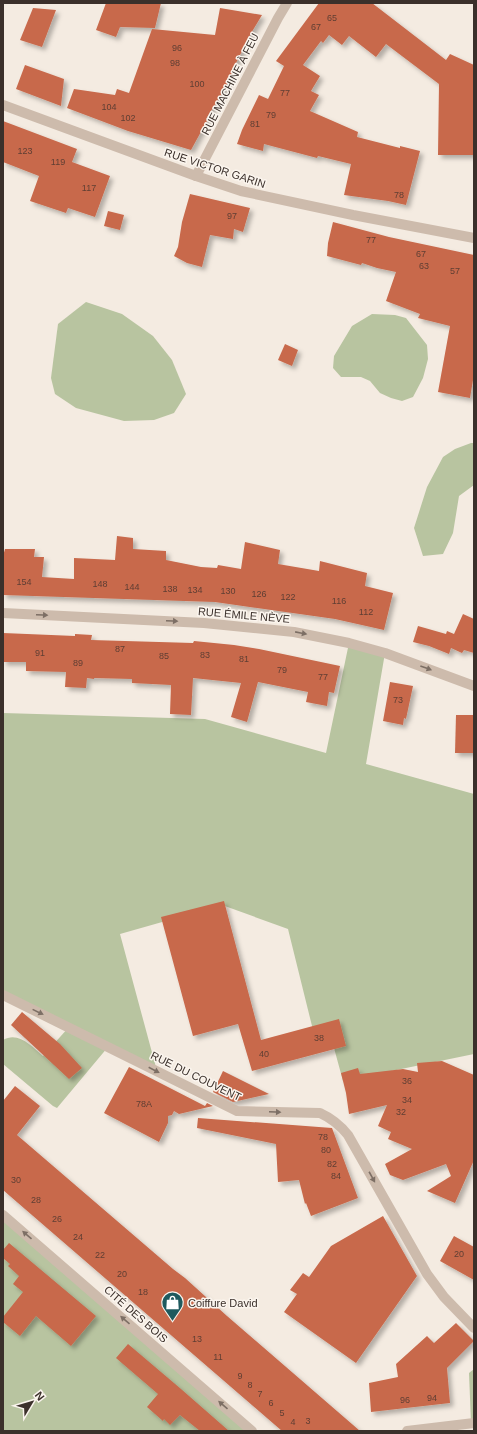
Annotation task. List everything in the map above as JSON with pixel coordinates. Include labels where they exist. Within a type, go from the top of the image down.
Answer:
[{"type":"street","name":"RUE MACHINE À FEU","points":[[196,176],[287,3]]},
{"type":"street","name":"RUE VICTOR GARIN","points":[[3,105],[196,176],[247,192],[353,215],[474,238]]},
{"type":"street","name":"RUE ÉMILE NÈVE","points":[[3,613],[204,623],[294,632],[349,643],[385,653],[474,686]]},
{"type":"street","name":"RUE DU COUVENT","points":[[3,995],[237,1111],[320,1113],[330,1118],[341,1126],[348,1134],[427,1274],[444,1297],[474,1328]]},
{"type":"street","name":"CITÉ DES BOIS","points":[[3,1214],[252,1431]]},
{"type":"street","points":[[407,1431],[474,1423]]},
{"type":"green space","points":[[86,302],[122,314],[153,336],[172,360],[186,394],[174,413],[154,420],[124,421],[76,408],[55,394],[51,378],[58,324]]},
{"type":"green space","points":[[372,314],[395,315],[406,318],[427,345],[428,359],[423,378],[413,397],[402,401],[391,398],[380,393],[370,381],[361,377],[341,377],[333,368],[334,356],[352,326]]},
{"type":"green space","points":[[474,443],[474,485],[459,496],[453,533],[443,554],[423,556],[414,528],[427,487],[443,457],[455,449]]},
{"type":"green space","points":[[349,643],[385,653],[366,764],[474,794],[474,1054],[343,1081],[328,1026],[313,1030],[288,929],[222,905],[120,934],[157,1071],[108,1047],[57,1108],[53,1106],[3,1064],[3,1040],[14,1037],[25,1041],[43,1056],[69,1027],[3,995],[3,713],[205,719],[326,753]]},
{"type":"green space","points":[[3,1215],[252,1431],[3,1431]]},
{"type":"green space","points":[[474,1369],[474,1423],[471,1423],[469,1373]]},
{"type":"building","points":[[106,3],[161,3],[155,28],[120,27],[116,37],[96,30]]},
{"type":"building","points":[[319,3],[372,3],[446,60],[450,54],[474,65],[474,155],[438,155],[439,84],[386,44],[376,57],[349,36],[342,45],[329,35],[323,43],[321,41],[303,65],[320,76],[311,91],[319,95],[310,111],[358,132],[357,137],[400,148],[400,146],[420,151],[406,205],[344,195],[351,164],[318,156],[317,158],[264,144],[263,151],[237,144],[259,95],[268,99],[284,66],[276,61]]},
{"type":"building","points":[[33,8],[56,10],[42,47],[20,40]]},
{"type":"building","points":[[220,8],[262,15],[250,35],[225,88],[206,119],[208,119],[191,150],[128,131],[67,108],[74,89],[115,95],[117,89],[129,93],[152,29],[215,35]]},
{"type":"building","points":[[25,65],[64,79],[61,106],[16,89]]},
{"type":"building","points":[[3,121],[77,149],[72,162],[110,176],[95,217],[68,208],[66,213],[30,201],[39,176],[3,162]]},
{"type":"building","points":[[190,194],[250,208],[243,232],[234,229],[233,239],[210,235],[202,267],[187,263],[174,256],[178,247],[182,222]]},
{"type":"building","points":[[108,211],[124,215],[120,230],[104,226]]},
{"type":"building","points":[[333,222],[389,237],[474,255],[474,374],[470,398],[438,392],[450,326],[418,318],[420,314],[386,301],[396,272],[327,256],[328,243]]},
{"type":"building","points":[[285,344],[298,350],[292,366],[278,360]]},
{"type":"building","points":[[117,536],[133,538],[133,549],[166,551],[166,560],[201,567],[217,568],[218,565],[241,569],[245,542],[280,550],[278,564],[319,571],[320,561],[367,573],[365,586],[393,593],[384,630],[335,619],[215,602],[3,595],[3,556],[5,549],[35,549],[34,557],[44,557],[42,577],[74,579],[74,558],[115,560]]},
{"type":"building","points":[[463,614],[474,619],[474,653],[464,650],[462,653],[451,648],[449,654],[429,646],[413,642],[418,626],[446,634],[447,631],[454,634]]},
{"type":"building","points":[[3,633],[75,636],[75,634],[92,635],[91,640],[193,643],[194,641],[259,649],[340,666],[334,693],[329,692],[327,706],[306,702],[308,692],[258,682],[247,722],[231,717],[241,683],[193,678],[191,715],[170,714],[171,685],[132,683],[132,679],[87,678],[86,688],[65,687],[66,672],[26,671],[26,662],[3,662]]},
{"type":"building","points":[[390,682],[413,686],[406,719],[404,718],[403,725],[383,721]]},
{"type":"building","points":[[456,715],[474,715],[474,753],[455,753]]},
{"type":"building","points":[[224,901],[261,1040],[339,1019],[346,1046],[252,1071],[238,1024],[193,1036],[161,917]]},
{"type":"building","points":[[22,1012],[60,1044],[82,1068],[69,1079],[11,1025]]},
{"type":"building","points":[[442,1061],[474,1075],[474,1160],[455,1203],[427,1191],[451,1176],[446,1164],[403,1180],[390,1175],[385,1164],[412,1149],[388,1139],[391,1132],[378,1126],[387,1105],[349,1114],[341,1073],[358,1068],[360,1074],[403,1069],[418,1072],[417,1063]]},
{"type":"building","points":[[129,1067],[205,1106],[207,1103],[213,1106],[179,1114],[174,1111],[172,1115],[168,1116],[168,1123],[159,1142],[104,1113]]},
{"type":"building","points":[[223,1071],[269,1094],[233,1102],[213,1092]]},
{"type":"building","points":[[15,1086],[40,1106],[17,1135],[185,1278],[360,1431],[282,1431],[3,1190],[3,1101]]},
{"type":"building","points":[[198,1118],[332,1128],[358,1198],[311,1216],[306,1203],[305,1204],[299,1180],[278,1182],[276,1144],[197,1128]]},
{"type":"building","points":[[383,1216],[417,1276],[356,1363],[284,1312],[297,1294],[290,1290],[303,1273],[309,1277],[331,1246]]},
{"type":"building","points":[[454,1236],[474,1247],[474,1280],[440,1261]]},
{"type":"building","points":[[9,1243],[96,1316],[71,1346],[36,1316],[20,1336],[3,1322],[3,1317],[23,1292],[13,1284],[19,1276],[8,1266],[10,1264],[3,1258],[3,1250]]},
{"type":"building","points":[[456,1323],[474,1341],[447,1368],[450,1403],[371,1412],[369,1383],[398,1377],[396,1364],[427,1336],[434,1343]]},
{"type":"building","points":[[128,1344],[229,1431],[200,1431],[180,1415],[170,1425],[164,1419],[163,1421],[147,1407],[158,1394],[116,1358]]},
{"type":"place","name":"Coiffure David","points":[[172,1322]]}]
